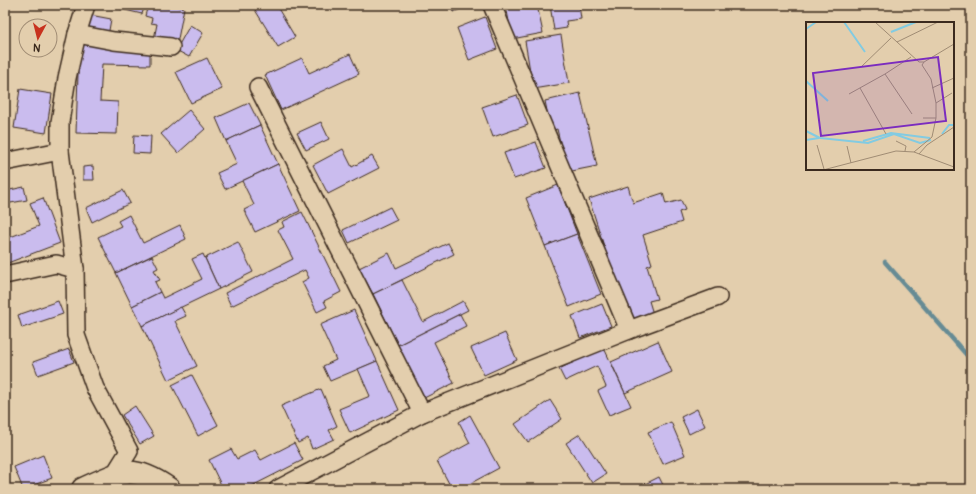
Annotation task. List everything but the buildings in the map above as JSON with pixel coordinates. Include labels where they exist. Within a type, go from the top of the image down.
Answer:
[{"type":"main road","points":[[83,489],[124,472],[145,476],[162,485]]},
{"type":"street","points":[[86,5],[77,34],[67,78],[60,122],[60,151],[75,269],[76,335],[95,388],[129,451],[162,485]]},
{"type":"street","points":[[492,5],[629,330]]},
{"type":"street","points":[[77,34],[114,41],[171,46]]},
{"type":"street","points":[[258,87],[422,413]]},
{"type":"street","points":[[5,162],[60,151]]},
{"type":"street","points":[[5,275],[56,264],[75,269]]},
{"type":"street","points":[[278,489],[422,413],[718,296]]},
{"type":"street","points":[[114,475],[129,451]]},
{"type":"waterway","points":[[885,262],[971,360]]}]
